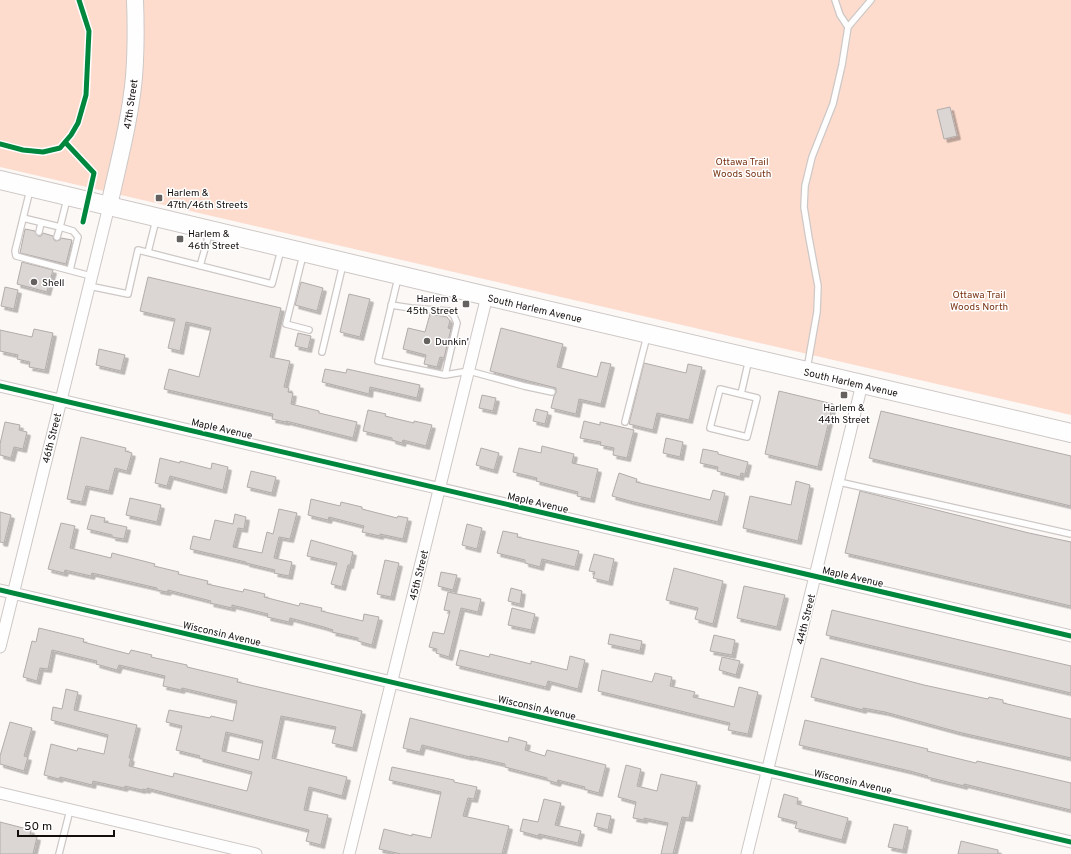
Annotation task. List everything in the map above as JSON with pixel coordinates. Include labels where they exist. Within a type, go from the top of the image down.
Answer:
[{"type":"main road","name":"47th Street","points":[[109,206],[128,123],[134,77],[136,30],[135,0]]},
{"type":"main road","name":"South Harlem Avenue","points":[[0,180],[1071,433]]},
{"type":"street","name":"46th Street","points":[[0,647],[109,206]]},
{"type":"street","name":"45th Street","points":[[349,854],[487,296]]},
{"type":"street","name":"44th Street","points":[[747,854],[862,384]]},
{"type":"street","name":"Maple Avenue","points":[[0,386],[1071,636]]},
{"type":"street","name":"Wisconsin Avenue","points":[[0,590],[1071,842]]},
{"type":"street","points":[[0,793],[256,854]]},
{"type":"lane","points":[[835,0],[840,15],[848,27]]},
{"type":"lane","points":[[806,371],[817,312],[818,286],[804,207],[805,186],[812,157],[833,104],[842,65],[848,27],[870,0]]},
{"type":"lane","points":[[31,188],[15,251],[16,256],[33,258],[51,263],[70,270],[90,281],[128,294],[138,250],[272,284],[281,247]]},
{"type":"lane","points":[[58,237],[68,196]]},
{"type":"lane","points":[[23,218],[73,231],[78,237],[70,270]]},
{"type":"lane","points":[[148,252],[156,218]]},
{"type":"lane","points":[[39,232],[41,223]]},
{"type":"lane","points":[[200,266],[210,230]]},
{"type":"lane","points":[[303,252],[286,324],[309,330]]},
{"type":"lane","points":[[322,352],[343,262]]},
{"type":"lane","points":[[398,275],[378,361],[445,375],[468,372],[552,392]]},
{"type":"lane","points":[[391,305],[449,311],[454,316],[457,323],[445,375]]},
{"type":"lane","points":[[625,422],[648,334]]},
{"type":"lane","points":[[741,394],[750,358]]},
{"type":"lane","points":[[720,389],[741,394],[757,398],[747,437],[710,428],[720,389]]},
{"type":"lane","points":[[839,482],[1071,534]]},
{"type":"lane","points":[[58,854],[70,810]]},
{"type":"green space","name":"Ottawa Trail Woods South","points":[[0,0],[1071,0],[1071,415],[0,167]]},
{"type":"building","points":[[950,107],[957,136],[944,139],[937,110]]},
{"type":"building","name":"Shell","points":[[25,229],[35,231],[38,236],[41,236],[43,233],[53,236],[54,240],[56,241],[60,240],[61,238],[72,240],[66,264],[20,253]]},
{"type":"building","points":[[22,262],[53,270],[47,292],[17,284]]},
{"type":"building","points":[[148,277],[281,308],[270,357],[290,361],[284,387],[289,388],[288,392],[293,393],[291,404],[319,411],[319,413],[357,422],[353,438],[286,421],[272,419],[273,414],[164,389],[169,369],[199,377],[211,328],[186,322],[180,351],[168,348],[175,319],[140,311]]},
{"type":"building","points":[[301,282],[323,288],[317,311],[295,305]]},
{"type":"building","points":[[5,287],[18,290],[14,309],[1,306]]},
{"type":"building","points":[[349,294],[370,299],[360,337],[340,332]]},
{"type":"building","name":"Dunkin'","points":[[430,314],[447,317],[450,321],[448,328],[451,329],[444,358],[440,357],[437,367],[424,364],[426,355],[403,349],[408,328],[425,332]]},
{"type":"building","points":[[501,328],[563,344],[557,367],[597,377],[601,362],[611,364],[601,404],[579,399],[576,414],[551,408],[556,393],[556,388],[490,371]]},
{"type":"building","points":[[34,329],[53,333],[45,370],[29,367],[30,362],[17,359],[18,355],[0,351],[0,330],[32,337]]},
{"type":"building","points":[[298,333],[311,336],[308,349],[295,346]]},
{"type":"building","points":[[99,349],[125,355],[121,371],[96,365]]},
{"type":"building","points":[[644,363],[686,373],[688,364],[702,367],[689,420],[657,413],[653,430],[629,424]]},
{"type":"building","points":[[325,369],[346,373],[347,369],[420,385],[417,398],[370,387],[369,394],[322,382]]},
{"type":"building","points":[[779,391],[833,404],[818,467],[765,454]]},
{"type":"building","points":[[482,395],[496,398],[493,411],[479,408]]},
{"type":"building","points":[[536,409],[548,412],[545,424],[533,421]]},
{"type":"building","points":[[368,410],[414,423],[414,421],[432,425],[426,446],[403,440],[402,443],[392,440],[392,438],[363,431]]},
{"type":"building","points":[[881,411],[1071,456],[1071,506],[869,458]]},
{"type":"building","points":[[584,421],[600,425],[600,422],[634,430],[627,458],[613,455],[614,448],[600,445],[601,442],[580,438]]},
{"type":"building","points":[[5,422],[20,425],[19,430],[27,432],[23,449],[14,447],[11,458],[0,455],[0,444]]},
{"type":"building","points":[[81,437],[126,448],[125,451],[132,453],[127,471],[115,468],[109,491],[86,486],[82,502],[67,499]]},
{"type":"building","points":[[666,438],[683,442],[680,457],[663,453]]},
{"type":"building","points":[[542,446],[574,454],[572,463],[598,469],[591,499],[577,496],[578,492],[536,481],[537,478],[513,472],[519,448],[541,453]]},
{"type":"building","points":[[481,448],[499,453],[494,470],[476,465]]},
{"type":"building","points":[[703,449],[718,452],[718,454],[748,462],[745,474],[741,473],[740,477],[717,471],[718,467],[700,463]]},
{"type":"building","points":[[160,458],[180,463],[180,461],[211,469],[212,463],[228,467],[223,490],[170,476],[167,486],[155,483]]},
{"type":"building","points":[[251,471],[276,477],[272,493],[247,487]]},
{"type":"building","points":[[619,473],[637,479],[636,482],[710,500],[713,490],[725,493],[718,522],[612,496]]},
{"type":"building","points":[[796,481],[810,485],[798,541],[743,528],[750,496],[791,505]]},
{"type":"building","points":[[860,491],[1071,542],[1071,606],[845,553]]},
{"type":"building","points":[[130,498],[161,505],[157,522],[126,515]]},
{"type":"building","points":[[311,499],[340,506],[341,502],[397,518],[398,516],[408,518],[403,539],[362,532],[364,526],[329,517],[328,520],[308,515]]},
{"type":"building","points":[[279,509],[297,513],[290,539],[279,537],[274,558],[292,562],[289,576],[274,573],[275,570],[246,562],[190,549],[193,536],[210,540],[215,520],[233,524],[235,514],[246,517],[244,529],[238,528],[233,547],[262,553],[267,532],[273,534]]},
{"type":"building","points":[[0,512],[11,515],[4,543],[0,542]]},
{"type":"building","points":[[91,515],[105,518],[104,522],[127,527],[124,539],[112,537],[112,535],[87,529]]},
{"type":"building","points":[[61,523],[75,526],[70,548],[111,558],[112,553],[155,564],[154,566],[179,572],[178,574],[208,581],[207,584],[243,592],[244,589],[265,594],[264,597],[299,606],[300,603],[322,608],[321,611],[363,621],[364,614],[379,617],[372,645],[358,641],[358,638],[332,632],[333,630],[290,618],[289,622],[267,617],[268,614],[232,605],[232,608],[210,603],[211,601],[168,590],[167,592],[157,590],[157,588],[92,573],[91,576],[65,570],[64,573],[48,569]]},
{"type":"building","points":[[467,524],[482,528],[477,549],[462,545]]},
{"type":"building","points":[[503,531],[518,534],[517,537],[579,551],[575,567],[542,559],[540,567],[525,563],[525,560],[497,553]]},
{"type":"building","points":[[311,540],[353,552],[342,587],[331,584],[337,563],[307,556]]},
{"type":"building","points":[[594,554],[614,559],[609,582],[593,578],[595,572],[589,571]]},
{"type":"building","points":[[385,560],[399,563],[391,597],[377,594]]},
{"type":"building","points":[[674,568],[723,581],[713,624],[695,619],[698,608],[666,600]]},
{"type":"building","points":[[441,572],[457,575],[453,590],[438,586]]},
{"type":"building","points":[[744,586],[785,595],[777,627],[737,618]]},
{"type":"building","points":[[511,588],[522,591],[520,604],[508,601]]},
{"type":"building","points":[[448,592],[481,599],[478,612],[461,608],[449,657],[436,653],[437,649],[429,647],[433,632],[444,634],[450,611],[444,610]]},
{"type":"building","points":[[512,608],[535,614],[531,630],[508,625]]},
{"type":"building","points":[[832,610],[1071,666],[1071,693],[826,635]]},
{"type":"building","points":[[39,628],[84,639],[83,642],[129,654],[131,650],[152,655],[151,657],[238,679],[237,682],[362,711],[353,748],[332,743],[336,727],[281,716],[272,758],[347,777],[342,796],[309,787],[304,810],[328,815],[321,845],[306,841],[309,830],[147,788],[147,790],[142,790],[125,786],[124,788],[93,781],[92,785],[60,777],[59,779],[44,775],[51,744],[77,751],[78,748],[104,754],[108,735],[51,720],[53,707],[62,709],[66,689],[78,692],[74,710],[137,725],[129,758],[131,758],[129,766],[173,777],[174,773],[247,791],[252,772],[199,758],[200,756],[176,750],[182,726],[166,722],[169,710],[210,718],[211,716],[233,721],[237,701],[182,688],[181,690],[163,686],[165,676],[119,665],[117,670],[96,664],[97,661],[52,650],[48,669],[40,668],[37,681],[23,677],[32,641],[36,642]],"holes":[[[226,732],[263,741],[259,760],[222,751]]]},
{"type":"building","points":[[610,634],[642,641],[640,651],[608,644]]},
{"type":"building","points":[[714,635],[735,640],[732,655],[710,651]]},
{"type":"building","points":[[460,650],[489,657],[490,654],[531,664],[531,661],[567,670],[570,656],[585,660],[578,689],[548,681],[546,687],[456,665]]},
{"type":"building","points":[[722,657],[740,661],[736,675],[719,670]]},
{"type":"building","points":[[821,658],[924,685],[988,699],[989,697],[1003,700],[1003,703],[1071,719],[1071,758],[958,732],[885,712],[863,708],[863,710],[811,697]]},
{"type":"building","points":[[602,670],[652,682],[655,673],[672,677],[670,686],[695,692],[693,697],[734,707],[739,687],[758,692],[748,734],[728,730],[730,723],[598,691]]},
{"type":"building","points":[[410,718],[508,742],[509,737],[527,742],[525,750],[545,756],[547,750],[606,765],[599,793],[584,789],[585,787],[558,780],[557,783],[547,780],[547,778],[505,767],[505,764],[422,745],[420,752],[403,748]]},
{"type":"building","points":[[805,720],[928,749],[927,751],[976,763],[977,761],[1071,783],[1071,810],[964,784],[964,786],[927,777],[928,776],[910,771],[799,745]]},
{"type":"building","points":[[10,722],[32,728],[24,756],[28,757],[24,771],[0,764],[0,756]]},
{"type":"building","points":[[626,765],[641,769],[637,786],[657,791],[661,774],[697,782],[689,818],[682,817],[673,854],[661,854],[668,823],[644,818],[644,820],[633,818],[636,802],[618,797]]},
{"type":"building","points":[[392,767],[454,780],[454,782],[477,787],[474,799],[468,798],[463,816],[509,826],[502,854],[401,854],[379,849],[384,829],[412,836],[412,834],[431,838],[441,792],[389,780]]},
{"type":"building","points":[[784,794],[798,798],[797,804],[848,818],[842,840],[795,828],[797,822],[778,817]]},
{"type":"building","points":[[544,799],[561,803],[555,825],[581,831],[578,843],[539,834],[538,836],[520,831],[523,819],[538,822]]},
{"type":"building","points":[[597,813],[611,816],[608,830],[594,826]]},
{"type":"building","points":[[0,822],[31,830],[30,835],[37,837],[33,854],[0,854]]},
{"type":"building","points":[[894,824],[908,827],[903,850],[888,847]]},
{"type":"building","points":[[961,841],[998,850],[998,854],[958,854]]},
{"type":"cycle path","points":[[0,144],[23,150],[43,152],[60,148],[71,135],[78,123],[86,95],[89,31],[79,0]]},
{"type":"cycle path","points":[[65,142],[94,173],[83,222]]},
{"type":"cycle path","points":[[0,386],[1071,636]]},
{"type":"cycle path","points":[[0,590],[1071,842]]},
{"type":"place","name":"Harlem & 47th/46th Streets","points":[[159,198]]},
{"type":"place","name":"Harlem & 46th Street","points":[[180,239]]},
{"type":"place","name":"Shell","points":[[34,282]]},
{"type":"place","name":"Harlem & 45th Street","points":[[466,304]]},
{"type":"place","name":"Dunkin'","points":[[427,341]]},
{"type":"place","name":"Harlem & 44th Street","points":[[844,395]]},
{"type":"park label","name":"Ottawa Trail Woods North","points":[[979,300]]}]
